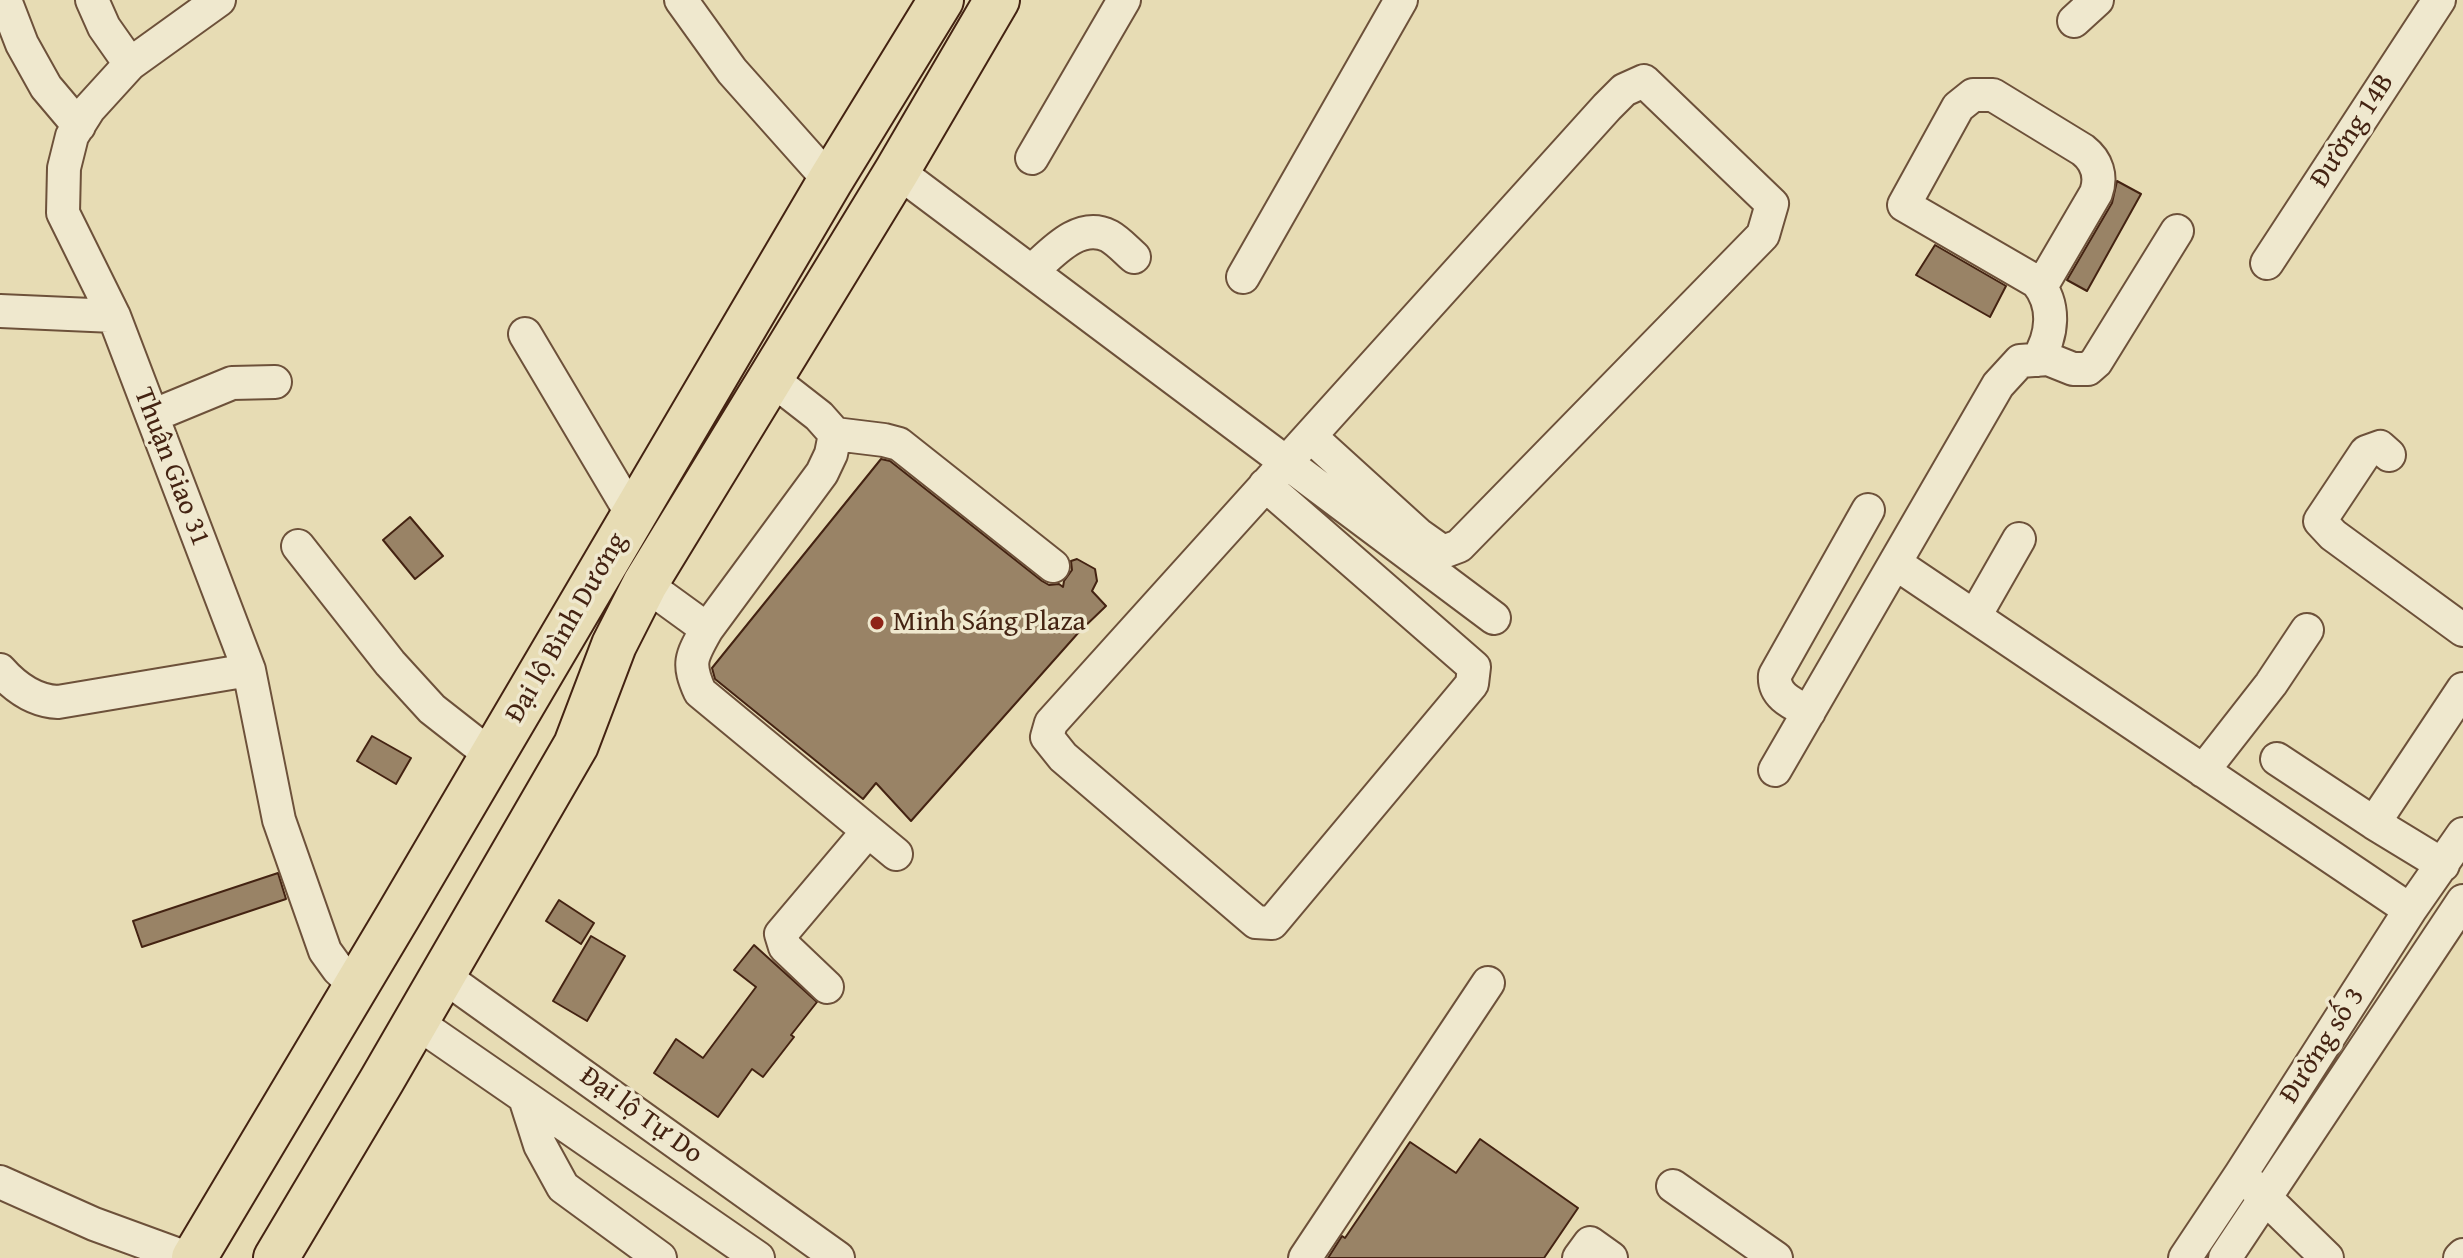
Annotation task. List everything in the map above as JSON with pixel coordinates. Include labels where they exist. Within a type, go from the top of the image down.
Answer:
[{"type":"highway","name":"Đại lộ Bình Dương","points":[[194,1258],[830,181],[941,0]]},
{"type":"highway","name":"Đại lộ Bình Dương","points":[[276,1258],[576,745],[614,645],[645,584],[897,171],[997,0]]},
{"type":"highway","points":[[383,940],[442,975]]},
{"type":"highway","points":[[356,986],[416,1022]]},
{"type":"street","points":[[5,0],[22,44],[46,87],[79,126]]},
{"type":"street","points":[[92,0],[104,27],[130,64]]},
{"type":"street","name":"Thuận Giao 31","points":[[219,0],[130,64],[89,109],[72,136],[64,168],[63,213],[114,316],[249,670],[279,820],[325,951],[356,986]]},
{"type":"street","points":[[681,0],[732,71],[830,181]]},
{"type":"street","points":[[1032,158],[1124,0]]},
{"type":"street","points":[[1243,277],[1401,0]]},
{"type":"street","name":"Đường 14B","points":[[2267,263],[2439,0]]},
{"type":"street","points":[[897,171],[1032,271],[1276,474],[1474,667],[1472,684],[1272,923],[1256,922],[1063,757],[1047,737],[1051,723],[1276,474],[1310,436],[1607,107],[1624,90],[1644,81],[1772,204],[1763,235],[1459,546],[1443,552],[1419,535],[1310,436]]},
{"type":"street","points":[[2037,360],[2047,341],[2051,320],[2050,306],[2041,287],[2030,277],[1904,205],[1958,107],[1973,95],[1993,95],[2090,155],[2098,171],[2096,193],[2041,287]]},
{"type":"street","points":[[1032,271],[1071,238],[1090,231],[1109,236],[1134,257]]},
{"type":"street","points":[[1775,770],[1998,385],[2020,361],[2048,359],[2073,369],[2088,369],[2096,362],[2177,231]]},
{"type":"street","points":[[0,311],[114,316]]},
{"type":"street","points":[[525,334],[633,516]]},
{"type":"street","points":[[769,377],[819,416],[835,434],[899,444],[1053,566]]},
{"type":"street","points":[[152,416],[232,383],[275,382]]},
{"type":"street","points":[[835,434],[831,454],[822,473],[707,629],[690,670],[700,692],[896,854]]},
{"type":"street","points":[[2389,455],[2380,447],[2366,452],[2320,521],[2333,535],[2463,630]]},
{"type":"street","points":[[1276,474],[1494,618]]},
{"type":"street","points":[[1809,712],[1778,692],[1775,675],[1868,510]]},
{"type":"street","points":[[1975,616],[2019,539]]},
{"type":"street","points":[[298,546],[390,663],[432,709],[492,756]]},
{"type":"street","points":[[1895,563],[2410,910]]},
{"type":"street","points":[[645,584],[707,629]]},
{"type":"street","points":[[2203,771],[2265,693],[2307,630]]},
{"type":"street","points":[[0,670],[8,680],[31,695],[44,701],[58,702],[249,670]]},
{"type":"street","points":[[2374,823],[2463,689]]},
{"type":"street","points":[[2277,759],[2443,865]]},
{"type":"street","points":[[827,987],[785,947],[781,934],[868,831]]},
{"type":"street","name":"Đường số 3","points":[[2185,1258],[2410,910],[2463,834]]},
{"type":"street","name":"Đường số 3","points":[[2225,1258],[2463,901]]},
{"type":"street","name":"Đại lộ Tự Do","points":[[442,975],[838,1258]]},
{"type":"street","points":[[1305,1258],[1488,983]]},
{"type":"street","name":"Đại lộ Tự Do","points":[[416,1022],[758,1258]]},
{"type":"street","points":[[525,1098],[540,1145],[563,1187],[660,1258]]},
{"type":"street","points":[[551,1169],[682,1258]]},
{"type":"street","points":[[2241,1174],[2327,1258]]},
{"type":"street","points":[[0,1182],[94,1224],[187,1258]]},
{"type":"street","points":[[1673,1186],[1776,1258]]},
{"type":"street","points":[[1579,1258],[1590,1243],[1611,1258]]},
{"type":"building","points":[[2117,181],[2141,194],[2087,291],[2067,280],[2112,203]]},
{"type":"building","points":[[1935,245],[2006,286],[1990,317],[1916,275]]},
{"type":"building","name":"Minh Sáng Plaza","points":[[881,459],[890,461],[1049,585],[1059,584],[1063,587],[1072,570],[1071,561],[1077,559],[1095,569],[1097,581],[1092,591],[1106,606],[1079,632],[911,821],[876,783],[863,799],[715,679],[712,668]]},
{"type":"building","points":[[410,517],[443,556],[415,579],[383,540]]},
{"type":"building","points":[[372,736],[411,758],[396,784],[357,761]]},
{"type":"building","points":[[278,873],[286,899],[142,947],[133,921]]},
{"type":"building","points":[[559,900],[594,923],[581,944],[546,921]]},
{"type":"building","points":[[591,936],[625,956],[587,1021],[553,1001]]},
{"type":"building","points":[[754,945],[817,1002],[763,1077],[752,1069],[718,1117],[654,1073],[676,1039],[703,1058],[756,987],[734,970]]},
{"type":"building","points":[[1480,1139],[1578,1208],[1544,1258],[1328,1258],[1410,1142],[1456,1173]]},
{"type":"place","name":"Minh Sáng Plaza","points":[[877,623]]}]
